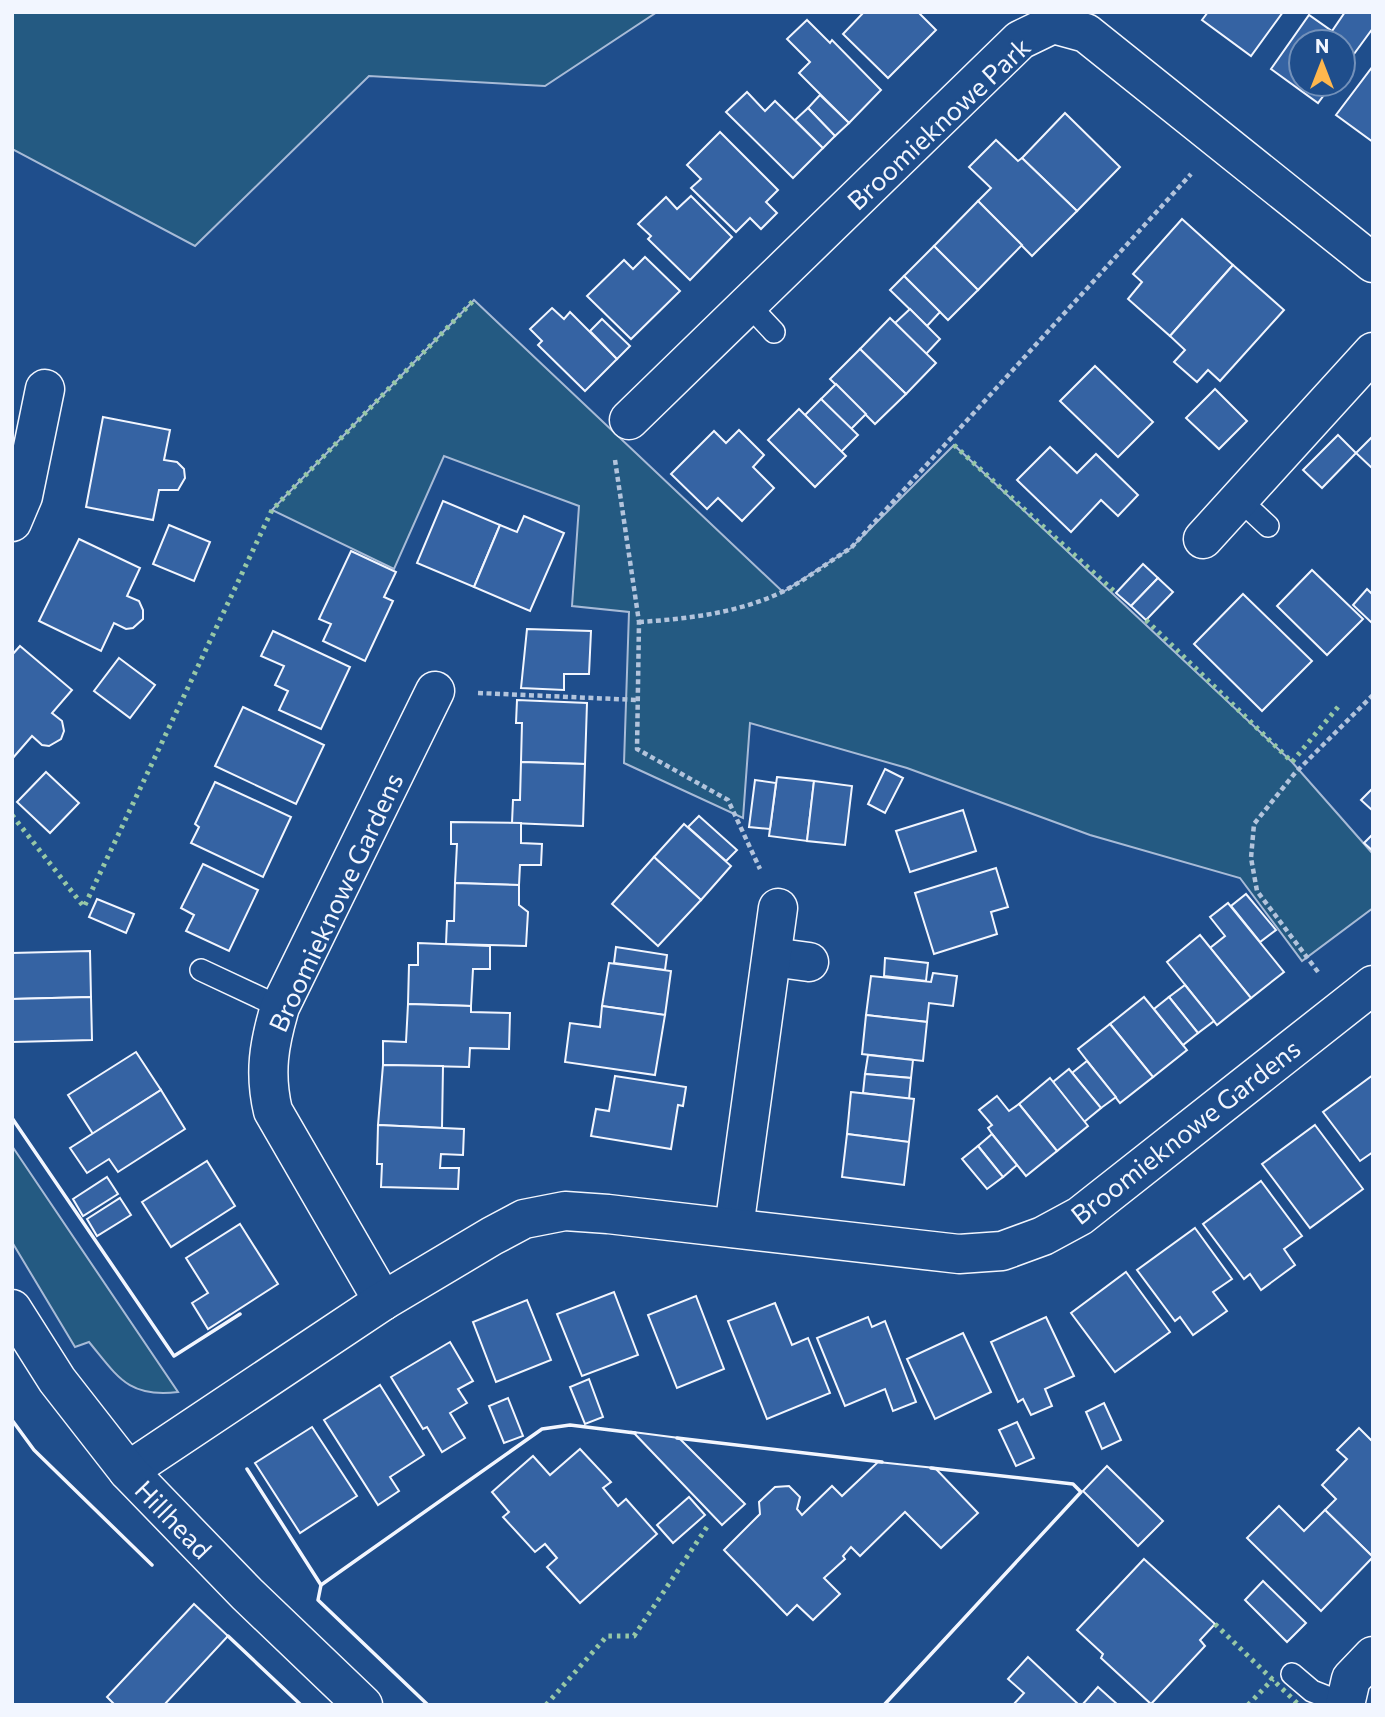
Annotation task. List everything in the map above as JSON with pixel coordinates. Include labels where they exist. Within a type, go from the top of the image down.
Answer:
[{"type":"street","name":"Broomieknowe Park","points":[[629,420],[1020,40],[1054,24],[1086,33],[1373,263]]},
{"type":"street","points":[[1203,539],[1373,352]]},
{"type":"street","points":[[16,504],[45,389]]},
{"type":"street","name":"Broomieknowe Gardens","points":[[383,1301],[273,1111],[267,1083],[268,1047],[280,1007],[435,691]]},
{"type":"street","points":[[734,1228],[779,908]]},
{"type":"street","points":[[772,957],[809,962]]},
{"type":"street","name":"Broomieknowe Gardens","points":[[128,1471],[383,1301],[524,1219],[565,1211],[959,1254],[1002,1251],[1043,1236],[1080,1216],[1359,996]]},
{"type":"street","name":"Hillhead","points":[[12,1310],[57,1380],[128,1471],[247,1594],[363,1705]]},
{"type":"street","points":[[1345,1705],[1351,1679],[1373,1656]]},
{"type":"lane","points":[[748,304],[774,332]]},
{"type":"lane","points":[[1239,499],[1268,526]]},
{"type":"lane","points":[[201,970],[280,1007]]},
{"type":"lane","points":[[1292,1674],[1311,1691],[1345,1705]]},
{"type":"path","points":[[639,622],[679,619],[736,609],[783,592],[851,548],[1220,141]]},
{"type":"path","points":[[629,420],[611,433],[639,622],[637,749],[728,800],[779,908]]},
{"type":"path","points":[[435,691],[637,700]]},
{"type":"path","points":[[1359,996],[1257,891],[1251,858],[1254,824],[1295,773],[1373,695]]},
{"type":"shaded area","points":[[12,12],[657,12],[545,86],[369,76],[195,246],[12,149]]},
{"type":"shaded area","points":[[474,300],[783,592],[851,548],[954,445],[1292,762],[1373,854],[1373,908],[1302,961],[1240,878],[1090,835],[907,768],[750,723],[743,818],[624,763],[629,612],[572,606],[579,506],[444,456],[394,569],[272,510]]},
{"type":"shaded area","points":[[12,1146],[178,1392],[147,1392],[136,1388],[117,1375],[89,1342],[75,1347],[12,1242]]},
{"type":"building","points":[[864,12],[918,12],[936,30],[888,78],[843,34]]},
{"type":"building","points":[[1208,12],[1283,12],[1251,56],[1202,20]]},
{"type":"building","points":[[1345,12],[1373,12],[1373,28],[1357,50],[1357,28],[1334,28]]},
{"type":"building","points":[[1309,15],[1328,28],[1300,28]]},
{"type":"building","points":[[807,20],[830,43],[832,40],[881,90],[849,123],[799,73],[810,62],[787,39]]},
{"type":"building","points":[[1287,46],[1287,81],[1271,69]]},
{"type":"building","points":[[1373,66],[1373,142],[1336,115],[1349,98],[1357,98],[1357,87]]},
{"type":"building","points":[[747,92],[765,111],[775,101],[823,148],[793,178],[726,112]]},
{"type":"building","points":[[820,95],[849,123],[835,136],[808,108]]},
{"type":"building","points":[[808,108],[835,136],[823,148],[795,120]]},
{"type":"building","points":[[1065,113],[1120,167],[1077,211],[1022,158]]},
{"type":"building","points":[[720,132],[778,190],[766,202],[777,213],[761,229],[750,218],[736,232],[691,188],[701,179],[687,165]]},
{"type":"building","points":[[996,140],[1018,161],[1022,158],[1077,211],[1032,256],[978,201],[991,188],[969,167]]},
{"type":"building","points":[[691,196],[732,237],[690,280],[648,239],[651,236],[638,224],[666,197],[677,209]]},
{"type":"building","points":[[978,201],[1022,245],[978,290],[934,246]]},
{"type":"building","points":[[1182,219],[1233,265],[1170,336],[1128,299],[1142,282],[1133,274]]},
{"type":"building","points":[[934,246],[978,290],[948,320],[904,276]]},
{"type":"building","points":[[645,257],[680,291],[631,339],[587,296],[624,260],[633,269]]},
{"type":"building","points":[[1233,265],[1284,310],[1220,381],[1208,370],[1197,382],[1174,362],[1185,350],[1170,336]]},
{"type":"building","points":[[904,276],[940,312],[927,326],[890,290]]},
{"type":"building","points":[[552,308],[564,319],[570,312],[617,359],[585,391],[538,345],[542,341],[530,329]]},
{"type":"building","points":[[910,309],[940,339],[926,354],[895,323]]},
{"type":"building","points":[[890,318],[936,363],[906,394],[860,349]]},
{"type":"building","points":[[602,319],[630,346],[617,359],[590,331]]},
{"type":"building","points":[[860,349],[906,394],[875,424],[830,379]]},
{"type":"building","points":[[1095,366],[1153,422],[1118,457],[1060,401]]},
{"type":"building","points":[[836,384],[866,414],[851,429],[821,399]]},
{"type":"building","points":[[1215,389],[1247,421],[1219,449],[1186,418]]},
{"type":"building","points":[[821,399],[858,435],[841,452],[805,415]]},
{"type":"building","points":[[799,409],[846,456],[815,487],[768,440]]},
{"type":"building","points":[[103,417],[170,430],[164,460],[177,462],[184,469],[185,478],[178,490],[159,490],[153,520],[86,507]]},
{"type":"building","points":[[739,430],[764,455],[753,467],[774,488],[742,521],[718,498],[707,509],[671,474],[714,431],[726,443]]},
{"type":"building","points":[[1338,435],[1356,453],[1322,488],[1303,470]]},
{"type":"building","points":[[1373,436],[1373,469],[1356,453]]},
{"type":"building","points":[[1050,447],[1077,473],[1096,454],[1138,495],[1118,516],[1101,500],[1071,532],[1017,480]]},
{"type":"building","points":[[443,501],[500,525],[474,587],[417,563]]},
{"type":"building","points":[[524,516],[564,533],[530,611],[474,587],[500,525],[517,532]]},
{"type":"building","points":[[169,525],[210,542],[194,581],[153,564]]},
{"type":"building","points":[[79,539],[140,568],[127,596],[139,601],[143,619],[133,628],[126,629],[114,623],[101,651],[39,621]]},
{"type":"building","points":[[351,551],[396,572],[384,597],[393,601],[365,661],[323,641],[331,624],[319,619]]},
{"type":"building","points":[[1143,564],[1158,578],[1131,606],[1116,593]]},
{"type":"building","points":[[1312,570],[1363,619],[1327,655],[1277,606]]},
{"type":"building","points":[[1158,578],[1173,592],[1146,620],[1131,606]]},
{"type":"building","points":[[1367,589],[1373,595],[1373,624],[1353,605]]},
{"type":"building","points":[[1243,594],[1312,661],[1262,711],[1194,644]]},
{"type":"building","points":[[527,629],[591,631],[589,674],[564,674],[564,690],[521,688]]},
{"type":"building","points":[[273,631],[350,667],[321,729],[279,710],[288,691],[275,685],[284,666],[261,656]]},
{"type":"building","points":[[20,646],[72,690],[52,713],[62,721],[64,731],[61,739],[49,746],[42,745],[32,736],[12,759],[12,655]]},
{"type":"building","points":[[119,658],[155,685],[130,718],[94,691]]},
{"type":"building","points":[[517,700],[587,703],[585,764],[521,762],[522,723],[516,723]]},
{"type":"building","points":[[243,707],[324,745],[296,804],[215,766]]},
{"type":"building","points":[[521,762],[585,764],[583,826],[512,823],[513,800],[520,800]]},
{"type":"building","points":[[885,769],[903,778],[885,813],[868,804]]},
{"type":"building","points":[[46,772],[79,803],[50,833],[17,802]]},
{"type":"building","points":[[777,777],[814,781],[807,841],[769,836]]},
{"type":"building","points":[[755,780],[776,783],[770,829],[749,827]]},
{"type":"building","points":[[814,781],[852,786],[845,845],[807,841]]},
{"type":"building","points":[[215,782],[291,817],[263,877],[191,843],[199,827],[195,824]]},
{"type":"building","points":[[1373,788],[1373,811],[1361,800]]},
{"type":"building","points":[[963,810],[976,851],[910,872],[896,831]]},
{"type":"building","points":[[699,816],[737,850],[726,861],[688,827]]},
{"type":"building","points":[[451,822],[521,823],[521,843],[542,844],[541,865],[520,865],[519,885],[455,883],[457,844],[451,844]]},
{"type":"building","points":[[684,824],[731,866],[701,900],[654,857]]},
{"type":"building","points":[[1373,834],[1373,851],[1364,843]]},
{"type":"building","points":[[654,857],[701,900],[658,946],[612,904]]},
{"type":"building","points":[[203,864],[258,890],[229,951],[186,931],[194,915],[181,908]]},
{"type":"building","points":[[996,868],[1008,907],[991,912],[997,934],[934,954],[915,893]]},
{"type":"building","points":[[455,883],[519,885],[519,905],[528,912],[526,946],[446,944],[447,921],[454,921]]},
{"type":"building","points":[[1246,894],[1276,930],[1260,942],[1231,906]]},
{"type":"building","points":[[97,899],[134,914],[126,933],[89,917]]},
{"type":"building","points":[[1228,903],[1284,972],[1251,998],[1210,948],[1225,936],[1210,917]]},
{"type":"building","points":[[1200,935],[1251,998],[1217,1025],[1167,962]]},
{"type":"building","points":[[418,943],[490,946],[490,969],[473,969],[471,1006],[408,1004],[409,965],[418,965]]},
{"type":"building","points":[[616,947],[667,955],[665,970],[614,963]]},
{"type":"building","points":[[90,951],[91,997],[12,999],[12,953]]},
{"type":"building","points":[[885,958],[928,963],[926,981],[884,976]]},
{"type":"building","points":[[609,963],[671,971],[665,1015],[602,1006]]},
{"type":"building","points":[[933,973],[957,976],[953,1006],[929,1003],[927,1022],[866,1015],[871,976],[931,982]]},
{"type":"building","points":[[1185,985],[1214,1021],[1198,1033],[1169,997]]},
{"type":"building","points":[[91,997],[92,1040],[13,1042],[12,999]]},
{"type":"building","points":[[1144,997],[1187,1050],[1153,1077],[1110,1024]]},
{"type":"building","points":[[1169,997],[1198,1033],[1183,1045],[1154,1009]]},
{"type":"building","points":[[408,1004],[471,1006],[471,1012],[510,1013],[509,1049],[470,1048],[469,1067],[383,1065],[383,1041],[406,1042]]},
{"type":"building","points":[[602,1006],[665,1015],[655,1075],[565,1062],[570,1023],[600,1027]]},
{"type":"building","points":[[866,1015],[927,1022],[923,1061],[862,1054]]},
{"type":"building","points":[[1110,1024],[1153,1077],[1120,1103],[1078,1049]]},
{"type":"building","points":[[136,1052],[161,1090],[93,1134],[68,1095]]},
{"type":"building","points":[[868,1055],[913,1060],[911,1078],[865,1074]]},
{"type":"building","points":[[1087,1061],[1116,1097],[1101,1108],[1072,1073]]},
{"type":"building","points":[[383,1065],[443,1066],[442,1128],[378,1125]]},
{"type":"building","points":[[1069,1069],[1101,1108],[1084,1122],[1053,1082]]},
{"type":"building","points":[[865,1074],[911,1078],[909,1099],[863,1093]]},
{"type":"building","points":[[1373,1075],[1373,1152],[1360,1161],[1323,1112]]},
{"type":"building","points":[[615,1076],[686,1087],[683,1106],[678,1105],[671,1149],[591,1136],[596,1109],[609,1111]]},
{"type":"building","points":[[1050,1078],[1088,1126],[1057,1151],[1019,1104]]},
{"type":"building","points":[[161,1090],[185,1129],[118,1172],[109,1159],[87,1173],[70,1148]]},
{"type":"building","points":[[851,1092],[914,1099],[909,1142],[847,1134]]},
{"type":"building","points":[[997,1096],[1009,1111],[1019,1104],[1057,1151],[1026,1176],[992,1134],[988,1128],[992,1125],[979,1110]]},
{"type":"building","points":[[378,1125],[464,1129],[463,1155],[441,1154],[440,1168],[459,1168],[458,1189],[381,1187],[382,1164],[377,1164]]},
{"type":"building","points":[[1315,1125],[1363,1189],[1310,1228],[1262,1164]]},
{"type":"building","points":[[847,1134],[909,1142],[904,1185],[842,1177]]},
{"type":"building","points":[[992,1134],[1017,1165],[1003,1177],[978,1146]]},
{"type":"building","points":[[978,1146],[1003,1177],[987,1189],[962,1159]]},
{"type":"building","points":[[207,1161],[235,1206],[171,1247],[142,1202]]},
{"type":"building","points":[[107,1177],[118,1194],[83,1216],[73,1199]]},
{"type":"building","points":[[1261,1181],[1302,1236],[1284,1249],[1295,1265],[1261,1290],[1250,1274],[1244,1279],[1203,1224]]},
{"type":"building","points":[[120,1198],[131,1215],[97,1236],[87,1219]]},
{"type":"building","points":[[240,1224],[278,1284],[208,1329],[192,1303],[208,1293],[186,1258]]},
{"type":"building","points":[[1195,1228],[1232,1279],[1213,1292],[1227,1311],[1193,1335],[1180,1317],[1175,1321],[1137,1270]]},
{"type":"building","points":[[1126,1272],[1170,1332],[1115,1372],[1071,1313]]},
{"type":"building","points":[[614,1292],[638,1355],[582,1376],[557,1314]]},
{"type":"building","points":[[696,1296],[724,1369],[677,1388],[648,1315]]},
{"type":"building","points":[[527,1300],[551,1360],[496,1382],[473,1322]]},
{"type":"building","points":[[775,1303],[792,1345],[808,1338],[830,1393],[767,1419],[728,1321]]},
{"type":"building","points":[[868,1317],[872,1327],[885,1321],[916,1402],[893,1411],[885,1389],[845,1406],[817,1338]]},
{"type":"building","points":[[1046,1317],[1074,1376],[1045,1389],[1052,1406],[1031,1415],[1023,1399],[1018,1402],[991,1342]]},
{"type":"building","points":[[963,1333],[991,1392],[935,1419],[907,1359]]},
{"type":"building","points":[[450,1342],[473,1381],[458,1389],[467,1403],[450,1413],[465,1438],[442,1452],[427,1427],[423,1429],[391,1377]]},
{"type":"building","points":[[589,1379],[603,1417],[585,1424],[570,1387]]},
{"type":"building","points":[[380,1385],[424,1455],[390,1477],[399,1491],[378,1505],[324,1420]]},
{"type":"building","points":[[508,1398],[523,1436],[504,1443],[489,1406]]},
{"type":"building","points":[[1104,1403],[1121,1440],[1102,1449],[1086,1412]]},
{"type":"building","points":[[1017,1422],[1034,1458],[1016,1466],[999,1430]]},
{"type":"building","points":[[312,1427],[357,1496],[300,1533],[255,1463]]},
{"type":"building","points":[[1359,1428],[1373,1442],[1373,1557],[1325,1510],[1336,1499],[1322,1485],[1347,1459],[1337,1450]]},
{"type":"building","points":[[633,1432],[679,1438],[745,1504],[722,1525]]},
{"type":"building","points":[[580,1449],[611,1482],[603,1488],[618,1506],[626,1499],[657,1534],[580,1603],[547,1567],[557,1558],[545,1544],[535,1552],[503,1517],[509,1512],[492,1492],[533,1456],[550,1475]]},
{"type":"building","points":[[878,1462],[935,1468],[978,1513],[941,1548],[905,1512],[860,1556],[851,1547],[843,1556],[845,1559],[824,1578],[840,1594],[813,1620],[797,1605],[787,1615],[724,1550],[760,1514],[759,1502],[775,1487],[789,1486],[800,1497],[797,1509],[802,1515],[832,1486],[842,1496]]},
{"type":"building","points":[[1107,1466],[1163,1521],[1138,1546],[1083,1491]]},
{"type":"building","points":[[689,1497],[705,1515],[673,1543],[657,1525]]},
{"type":"building","points":[[1279,1506],[1304,1531],[1325,1510],[1373,1557],[1321,1611],[1247,1538]]},
{"type":"building","points":[[1144,1559],[1215,1624],[1200,1640],[1205,1646],[1151,1704],[1101,1658],[1103,1654],[1077,1630]]},
{"type":"building","points":[[1263,1581],[1306,1623],[1287,1642],[1245,1600]]},
{"type":"building","points":[[194,1604],[228,1636],[164,1705],[115,1705],[107,1697]]},
{"type":"building","points":[[1028,1657],[1079,1705],[1013,1705],[1024,1693],[1008,1679]]},
{"type":"building","points":[[1098,1687],[1118,1705],[1082,1705]]},
{"type":"hedge","points":[[12,815],[84,907],[272,510],[474,300]]},
{"type":"hedge","points":[[954,445],[1116,593]]},
{"type":"hedge","points":[[1146,620],[1292,762],[1338,707]]},
{"type":"hedge","points":[[546,1705],[607,1636],[634,1636],[709,1524]]},
{"type":"hedge","points":[[1215,1624],[1299,1705]]},
{"type":"hedge","points":[[1248,1705],[1273,1679]]},
{"type":"wall","points":[[12,1118],[174,1356],[240,1314]]},
{"type":"wall","points":[[12,1420],[34,1450],[152,1565]]},
{"type":"wall","points":[[428,1705],[318,1600],[321,1585],[542,1429],[570,1425],[635,1433]]},
{"type":"wall","points":[[677,1438],[882,1462]]},
{"type":"wall","points":[[884,1705],[1081,1492],[1073,1484],[931,1468]]},
{"type":"wall","points":[[247,1469],[321,1585]]},
{"type":"wall","points":[[228,1636],[301,1705]]}]
